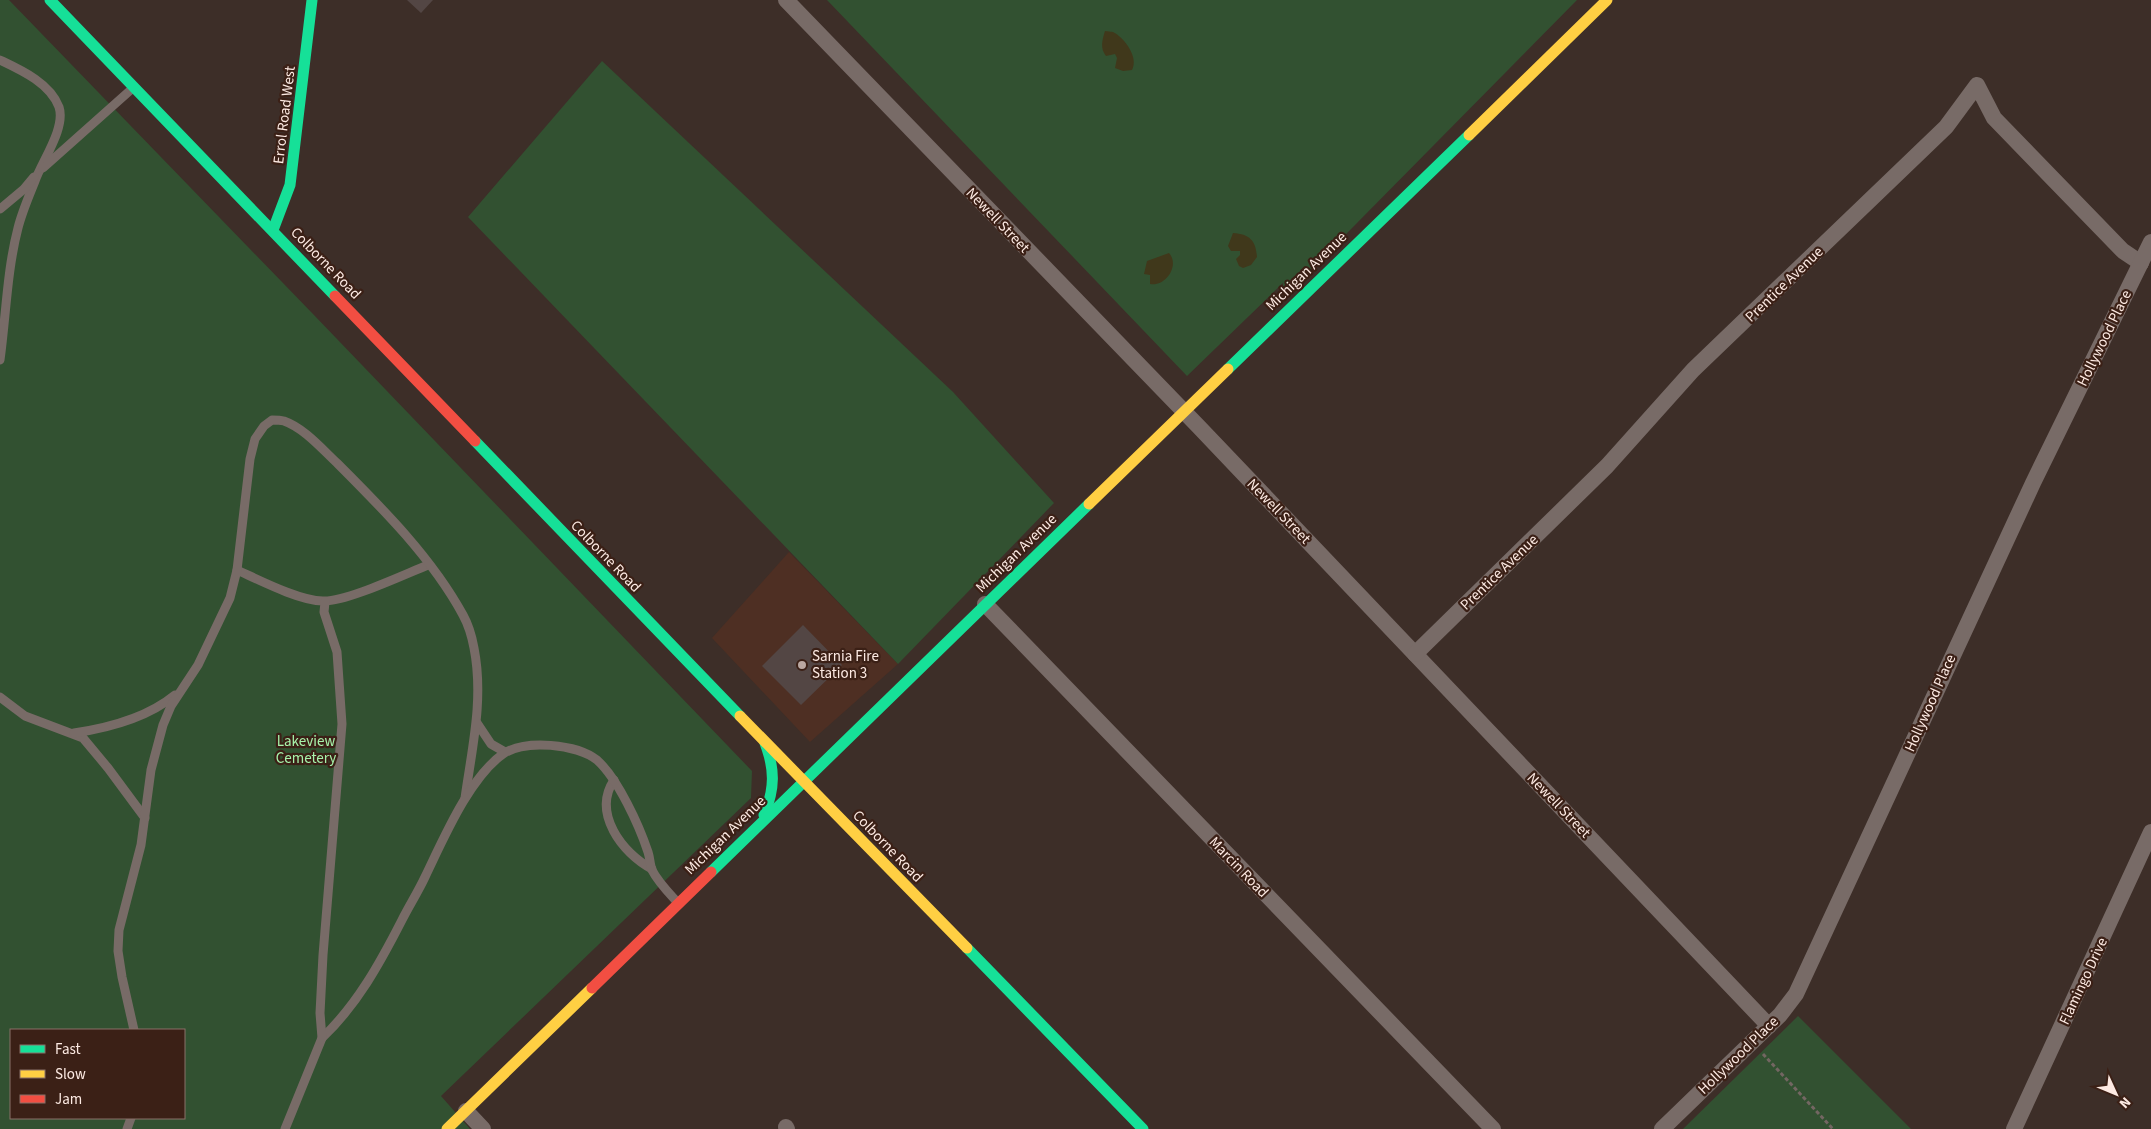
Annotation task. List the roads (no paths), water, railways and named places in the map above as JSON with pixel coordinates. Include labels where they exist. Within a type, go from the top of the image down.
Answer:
[{"type":"street","name":"Colborne Road","points":[[50,0],[804,781],[1132,1125]]},
{"type":"street","name":"Errol Road West","points":[[273,230],[290,185],[312,0]]},
{"type":"street","name":"Newell Street","points":[[786,0],[1183,411],[1769,1026]]},
{"type":"street","name":"Michigan Avenue","points":[[447,1129],[760,822],[1607,0]]},
{"type":"street","name":"Prentice Avenue","points":[[1415,654],[1607,466],[1693,370],[1946,126],[1977,84],[1994,118],[2123,251],[2141,263]]},
{"type":"street","name":"Hollywood Place","points":[[1662,1129],[1769,1026],[1788,1005],[1802,983],[2032,483],[2151,242]]},
{"type":"street","name":"Marcin Road","points":[[985,604],[1493,1129]]},
{"type":"street","points":[[760,822],[771,800],[775,780],[772,760],[763,739]]},
{"type":"street","name":"Flamingo Drive","points":[[2014,1129],[2151,832]]},
{"type":"street","points":[[466,1111],[483,1129]]},
{"type":"lane","points":[[0,60],[20,70],[50,94],[58,106],[61,117],[58,129],[38,172],[18,227],[0,360]]},
{"type":"lane","points":[[0,209],[24,189],[38,172],[134,86]]},
{"type":"lane","points":[[134,1029],[118,951],[119,930],[141,845],[151,770],[156,748],[171,706],[216,629],[230,598],[237,570],[250,459],[255,440],[264,426],[272,420],[283,421],[295,427],[314,441],[388,514],[428,564],[464,617],[474,646],[479,691],[477,723],[465,798]]},
{"type":"lane","points":[[237,570],[304,597],[325,602],[354,594],[428,564]]},
{"type":"lane","points":[[322,1038],[320,1013],[323,955],[342,724],[337,652],[324,612],[325,602]]},
{"type":"lane","points":[[73,733],[108,727],[154,709],[182,690]]},
{"type":"lane","points":[[0,696],[25,716],[83,738],[93,748],[145,818]]},
{"type":"lane","points":[[477,723],[492,744],[505,752]]},
{"type":"lane","points":[[285,1129],[322,1038],[341,1020],[383,956],[465,798],[487,770],[505,752],[527,747],[560,745],[585,752],[596,760],[614,780],[648,850],[652,869]]},
{"type":"lane","points":[[614,780],[607,790],[606,802],[611,826],[618,840],[631,856],[652,869],[678,903]]},
{"type":"place","name":"Sarnia Fire Station 3","points":[[802,665]]},
{"type":"park label","name":"Lakeview Cemetery","points":[[306,750]]}]
